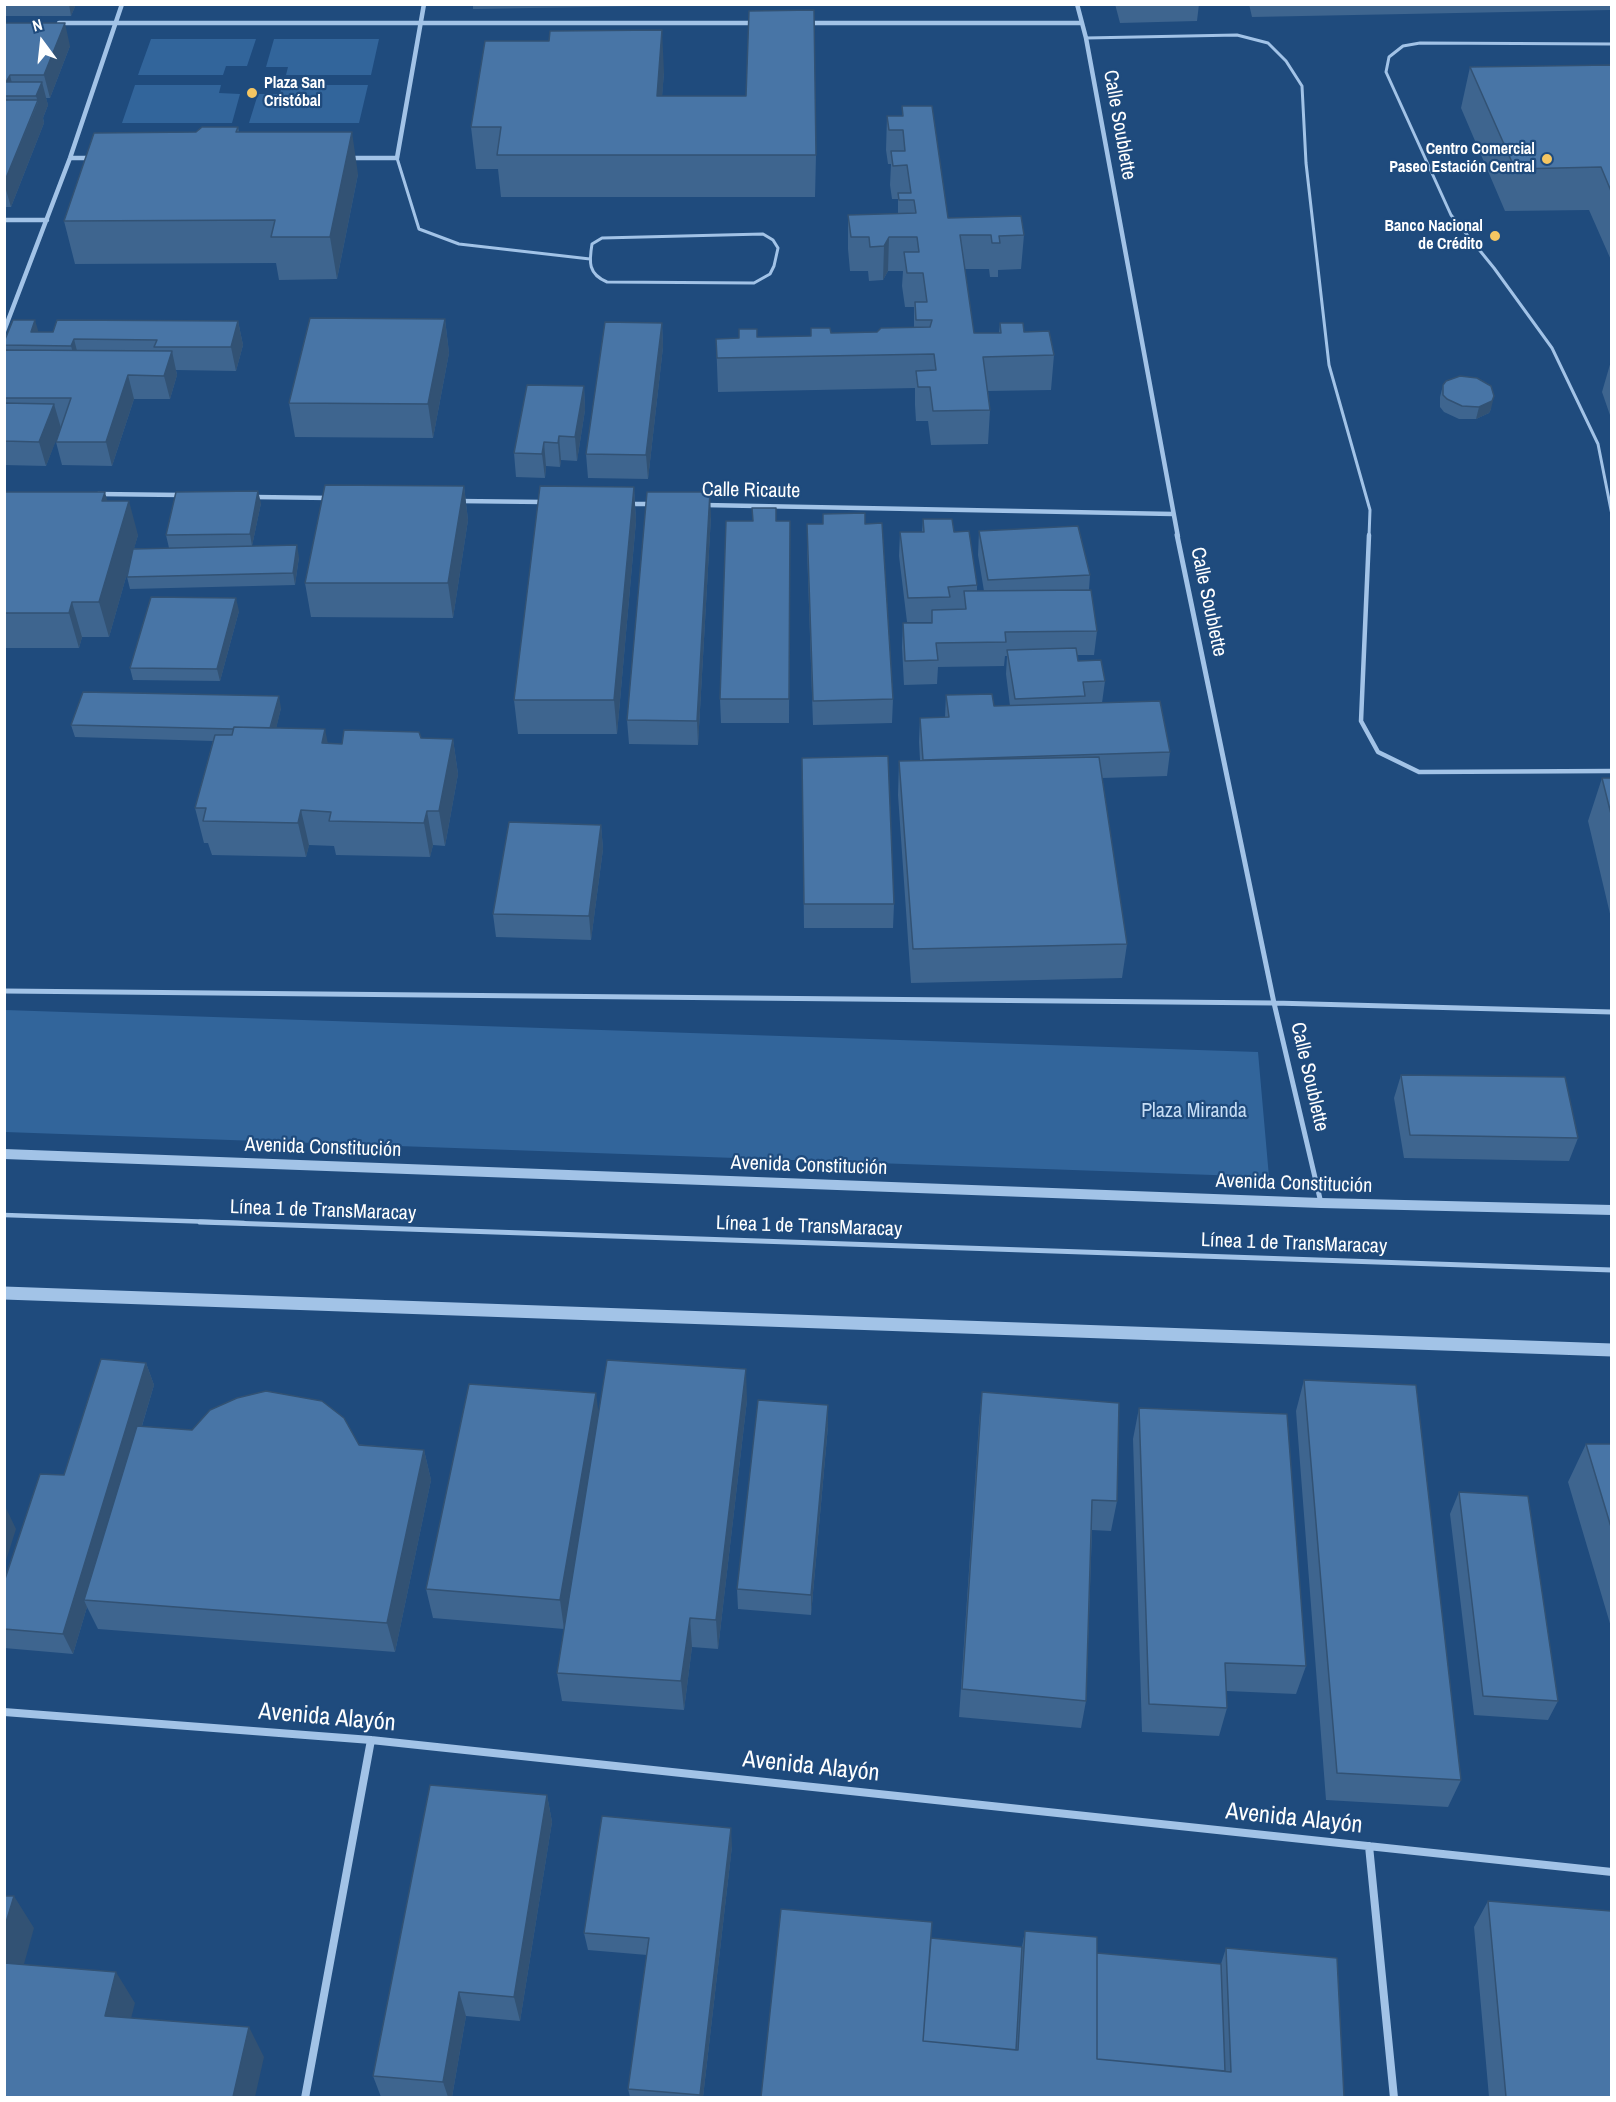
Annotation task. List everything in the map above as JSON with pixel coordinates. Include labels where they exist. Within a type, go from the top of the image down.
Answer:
[{"type":"street","points":[[4,332],[70,158],[122,4]]},
{"type":"street","points":[[338,158],[396,158],[424,4]]},
{"type":"street","name":"Calle Soublette","points":[[1077,4],[1086,38],[1173,514],[1275,1003],[1321,1203]]},
{"type":"street","points":[[49,23],[763,23]]},
{"type":"street","points":[[798,23],[1081,23]]},
{"type":"street","points":[[70,158],[105,158]]},
{"type":"street","points":[[4,220],[47,220]]},
{"type":"street","points":[[88,494],[183,495]]},
{"type":"street","points":[[243,496],[338,498]]},
{"type":"street","points":[[446,500],[553,502]]},
{"type":"street","points":[[625,504],[660,504]]},
{"type":"street","name":"Calle Ricaute","points":[[696,505],[1173,514]]},
{"type":"street","points":[[4,992],[1275,1003],[1611,1012]]},
{"type":"street","name":"Avenida Constitución","points":[[4,1154],[1321,1203],[1611,1210]]},
{"type":"street","points":[[4,1293],[1611,1350]]},
{"type":"street","name":"Avenida Alayón","points":[[4,1712],[371,1740],[1611,1872]]},
{"type":"street","points":[[305,2097],[371,1740]]},
{"type":"street","points":[[1370,1846],[1394,2097]]},
{"type":"lane","points":[[1086,38],[1237,35],[1268,43],[1286,62],[1302,86],[1306,163],[1329,365],[1370,510],[1361,721],[1378,752],[1419,772],[1611,771]]},
{"type":"lane","points":[[1611,44],[1420,43],[1404,46],[1389,57],[1386,72],[1451,215],[1494,268],[1552,348],[1598,444],[1611,514]]},
{"type":"lane","points":[[396,158],[419,229],[459,244],[590,259]]},
{"type":"lane","points":[[763,234],[773,240],[778,248],[775,270],[766,279],[754,283],[607,282],[595,278],[590,272],[590,259],[591,244],[602,238],[763,234]]},
{"type":"lane","name":"Línea 1 de TransMaracay","points":[[4,1215],[1611,1270]]},
{"type":"green space","points":[[151,39],[256,39],[247,66],[226,66],[223,75],[138,75]]},
{"type":"green space","points":[[274,39],[379,39],[371,75],[286,75],[288,67],[266,67]]},
{"type":"green space","points":[[135,85],[221,85],[219,93],[240,94],[232,123],[122,123]]},
{"type":"green space","points":[[282,85],[368,85],[359,123],[249,123],[258,94],[280,94]]},
{"type":"green space","name":"Plaza Miranda","points":[[5,1010],[1258,1052],[1269,1177],[5,1132]]},
{"type":"building","points":[[814,10],[816,155],[497,155],[501,127],[471,127],[485,41],[549,41],[550,31],[662,30],[657,96],[746,96],[749,11]]},
{"type":"building","points":[[4,23],[65,23],[44,75],[10,75],[6,82],[42,82],[36,96],[4,96]]},
{"type":"building","points":[[1611,65],[1611,191],[1601,167],[1515,169],[1470,67]]},
{"type":"building","points":[[4,100],[38,100],[4,183]]},
{"type":"building","points":[[902,106],[932,106],[948,218],[1021,216],[1024,235],[999,236],[1000,243],[992,243],[991,235],[960,235],[974,333],[1001,333],[1000,323],[1023,323],[1024,332],[1049,331],[1054,355],[983,357],[990,410],[933,411],[930,387],[918,387],[916,371],[936,370],[934,354],[717,358],[716,339],[739,338],[739,329],[757,329],[757,337],[811,336],[811,328],[830,328],[831,333],[877,332],[881,328],[930,327],[932,320],[916,320],[915,302],[927,302],[923,273],[907,273],[904,252],[919,252],[917,237],[889,237],[884,246],[870,247],[869,237],[851,237],[848,215],[916,213],[914,200],[899,200],[898,193],[911,193],[907,165],[893,166],[891,151],[905,151],[903,130],[889,130],[887,116],[903,116]]},
{"type":"building","points":[[202,127],[238,127],[236,132],[352,132],[330,237],[271,237],[275,220],[64,221],[94,133],[196,132]]},
{"type":"building","points":[[310,318],[445,319],[428,404],[289,403]]},
{"type":"building","points":[[13,320],[35,320],[31,332],[53,332],[57,320],[238,321],[231,347],[154,347],[157,340],[74,339],[71,346],[4,345]]},
{"type":"building","points":[[605,322],[662,323],[646,455],[586,454]]},
{"type":"building","points":[[4,350],[172,351],[164,376],[128,375],[106,442],[56,442],[71,398],[4,398]]},
{"type":"building","points":[[1460,376],[1477,378],[1491,386],[1494,396],[1492,401],[1479,407],[1462,406],[1447,399],[1443,395],[1443,385],[1446,381]]},
{"type":"building","points":[[527,385],[584,386],[575,437],[559,436],[558,443],[544,442],[542,454],[514,453]]},
{"type":"building","points":[[4,403],[54,404],[39,442],[4,441]]},
{"type":"building","points":[[325,485],[464,486],[448,583],[305,583]]},
{"type":"building","points":[[540,486],[634,487],[614,700],[514,700]]},
{"type":"building","points":[[258,491],[250,534],[166,535],[176,492]]},
{"type":"building","points":[[4,492],[105,492],[102,501],[129,501],[99,602],[72,602],[69,613],[4,613]]},
{"type":"building","points":[[647,492],[710,492],[697,721],[627,720]]},
{"type":"building","points":[[752,508],[776,508],[776,521],[790,521],[789,699],[720,699],[726,521],[753,521]]},
{"type":"building","points":[[865,513],[865,524],[882,523],[893,699],[813,701],[807,524],[823,524],[823,514]]},
{"type":"building","points":[[923,519],[952,519],[954,532],[969,531],[977,585],[948,587],[950,597],[908,598],[900,532],[924,532]]},
{"type":"building","points":[[1078,526],[1090,575],[988,580],[979,531]]},
{"type":"building","points":[[297,545],[293,573],[127,577],[133,549]]},
{"type":"building","points":[[1091,590],[1097,631],[1005,632],[1006,642],[936,643],[938,660],[905,661],[903,623],[932,623],[932,610],[966,609],[964,591]]},
{"type":"building","points":[[151,597],[236,598],[217,669],[130,668]]},
{"type":"building","points":[[1076,648],[1078,661],[1101,660],[1105,681],[1083,682],[1085,696],[1015,699],[1007,650]]},
{"type":"building","points":[[83,692],[279,696],[270,728],[71,725]]},
{"type":"building","points":[[992,694],[994,706],[1160,701],[1170,752],[923,760],[920,718],[949,717],[946,695]]},
{"type":"building","points":[[234,727],[325,729],[322,743],[342,744],[344,730],[419,732],[421,738],[453,739],[439,811],[427,811],[424,823],[329,821],[331,812],[301,810],[298,823],[203,821],[206,808],[195,808],[215,735],[232,735]]},
{"type":"building","points":[[888,756],[894,904],[804,904],[802,758]]},
{"type":"building","points":[[1099,757],[1127,944],[913,949],[899,761]]},
{"type":"building","points":[[1602,778],[1611,778],[1611,814]]},
{"type":"building","points":[[509,822],[601,825],[589,916],[493,914]]},
{"type":"building","points":[[1401,1075],[1565,1077],[1578,1138],[1410,1135]]},
{"type":"building","points":[[101,1359],[146,1363],[63,1634],[4,1629],[4,1582],[40,1474],[64,1475]]},
{"type":"building","points":[[607,1360],[746,1369],[716,1620],[690,1618],[681,1681],[557,1673]]},
{"type":"building","points":[[1304,1380],[1416,1385],[1461,1780],[1337,1773]]},
{"type":"building","points":[[469,1384],[596,1393],[560,1600],[426,1589]]},
{"type":"building","points":[[266,1391],[322,1401],[344,1418],[359,1445],[424,1450],[387,1623],[84,1600],[137,1426],[192,1430],[210,1410],[237,1398]]},
{"type":"building","points":[[982,1392],[1119,1403],[1117,1501],[1092,1500],[1086,1701],[962,1689]]},
{"type":"building","points":[[758,1400],[828,1405],[811,1595],[737,1589]]},
{"type":"building","points":[[1139,1408],[1287,1414],[1306,1666],[1225,1663],[1227,1708],[1149,1704]]},
{"type":"building","points":[[1586,1444],[1611,1444],[1611,1527]]},
{"type":"building","points":[[1459,1492],[1528,1496],[1558,1701],[1483,1696]]},
{"type":"building","points":[[430,1785],[547,1795],[514,1997],[459,1992],[443,2082],[373,2076]]},
{"type":"building","points":[[602,1816],[731,1828],[700,2095],[628,2089],[649,1938],[584,1933]]},
{"type":"building","points":[[4,1896],[14,1896],[4,1929]]},
{"type":"building","points":[[1488,1901],[1611,1911],[1611,2097],[1506,2097]]},
{"type":"building","points":[[781,1909],[932,1922],[923,2041],[1018,2050],[1025,1931],[1097,1937],[1097,2059],[1231,2072],[1226,1948],[1337,1958],[1344,2097],[761,2097]]},
{"type":"building","points":[[931,1938],[1022,1947],[1016,2050],[923,2041]]},
{"type":"building","points":[[1097,1953],[1221,1964],[1225,2071],[1097,2059]]},
{"type":"building","points":[[4,1963],[116,1972],[105,2016],[249,2027],[233,2097],[4,2097]]},
{"type":"place","name":"Plaza San Cristóbal","points":[[252,93]]},
{"type":"place","name":"Centro Comercial Paseo Estación Central","points":[[1547,159]]},
{"type":"place","name":"Banco Nacional de Crédito","points":[[1495,236]]}]
